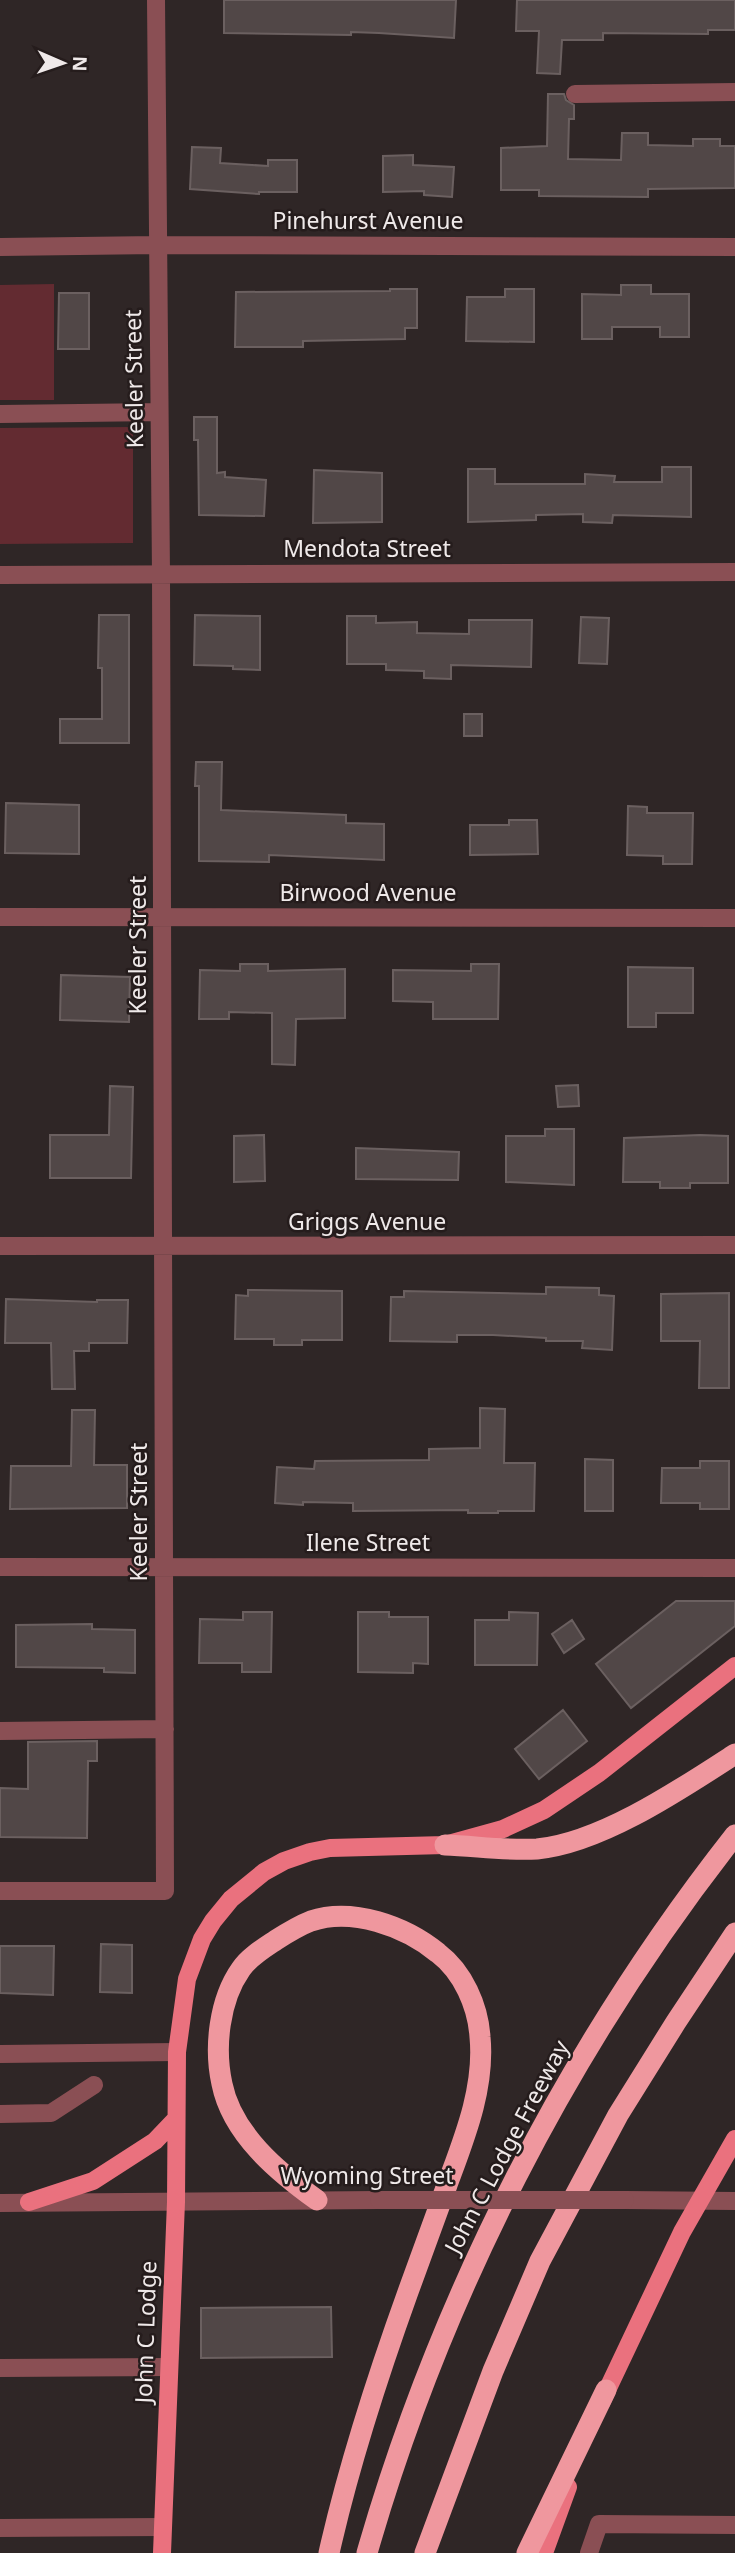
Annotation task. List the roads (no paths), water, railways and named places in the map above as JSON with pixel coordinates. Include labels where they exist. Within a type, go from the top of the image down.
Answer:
[{"type":"highway","points":[[445,1845],[537,1849],[591,1835],[646,1809],[735,1754]]},
{"type":"highway","name":"John C Lodge Freeway","points":[[367,2553],[384,2494],[424,2379],[473,2263],[514,2179],[614,2008],[649,1954],[735,1835]]},
{"type":"highway","points":[[317,2200],[264,2158],[234,2115],[222,2086],[219,2028],[228,1994],[241,1969],[262,1949],[288,1932],[313,1921],[348,1916],[378,1922],[419,1938],[442,1955],[464,1983],[476,2011],[481,2038],[479,2077],[468,2128],[375,2383],[329,2553]]},
{"type":"highway","points":[[425,2553],[494,2371],[540,2260],[618,2115],[735,1933]]},
{"type":"highway","points":[[527,2553],[606,2390]]},
{"type":"main road","name":"John C Lodge","points":[[162,2553],[176,2202],[177,2052],[191,1966],[213,1921],[247,1884],[284,1861],[320,1850],[445,1845],[503,1829],[544,1810],[598,1773],[735,1666]]},
{"type":"main road","points":[[29,2202],[93,2181],[155,2141],[176,2116]]},
{"type":"main road","points":[[544,2553],[606,2390],[682,2232],[735,2139]]},
{"type":"street","name":"Keeler Street","points":[[0,1891],[165,1891],[161,575],[156,0]]},
{"type":"street","points":[[575,94],[735,92]]},
{"type":"street","name":"Pinehurst Avenue","points":[[0,247],[735,247]]},
{"type":"street","points":[[0,414],[159,412]]},
{"type":"street","name":"Mendota Street","points":[[0,575],[735,572]]},
{"type":"street","name":"Birwood Avenue","points":[[0,917],[735,918]]},
{"type":"street","name":"Griggs Avenue","points":[[0,1246],[164,1248],[735,1245]]},
{"type":"street","name":"Ilene Street","points":[[0,1567],[735,1568]]},
{"type":"street","points":[[0,1731],[164,1729]]},
{"type":"street","points":[[0,2054],[177,2052]]},
{"type":"street","points":[[0,2115],[51,2113],[94,2085]]},
{"type":"street","name":"Wyoming Street","points":[[0,2203],[317,2200],[735,2201]]},
{"type":"street","points":[[0,2368],[169,2367]]},
{"type":"street","points":[[589,2553],[599,2524],[735,2525]]},
{"type":"street","points":[[0,2528],[162,2527]]}]
